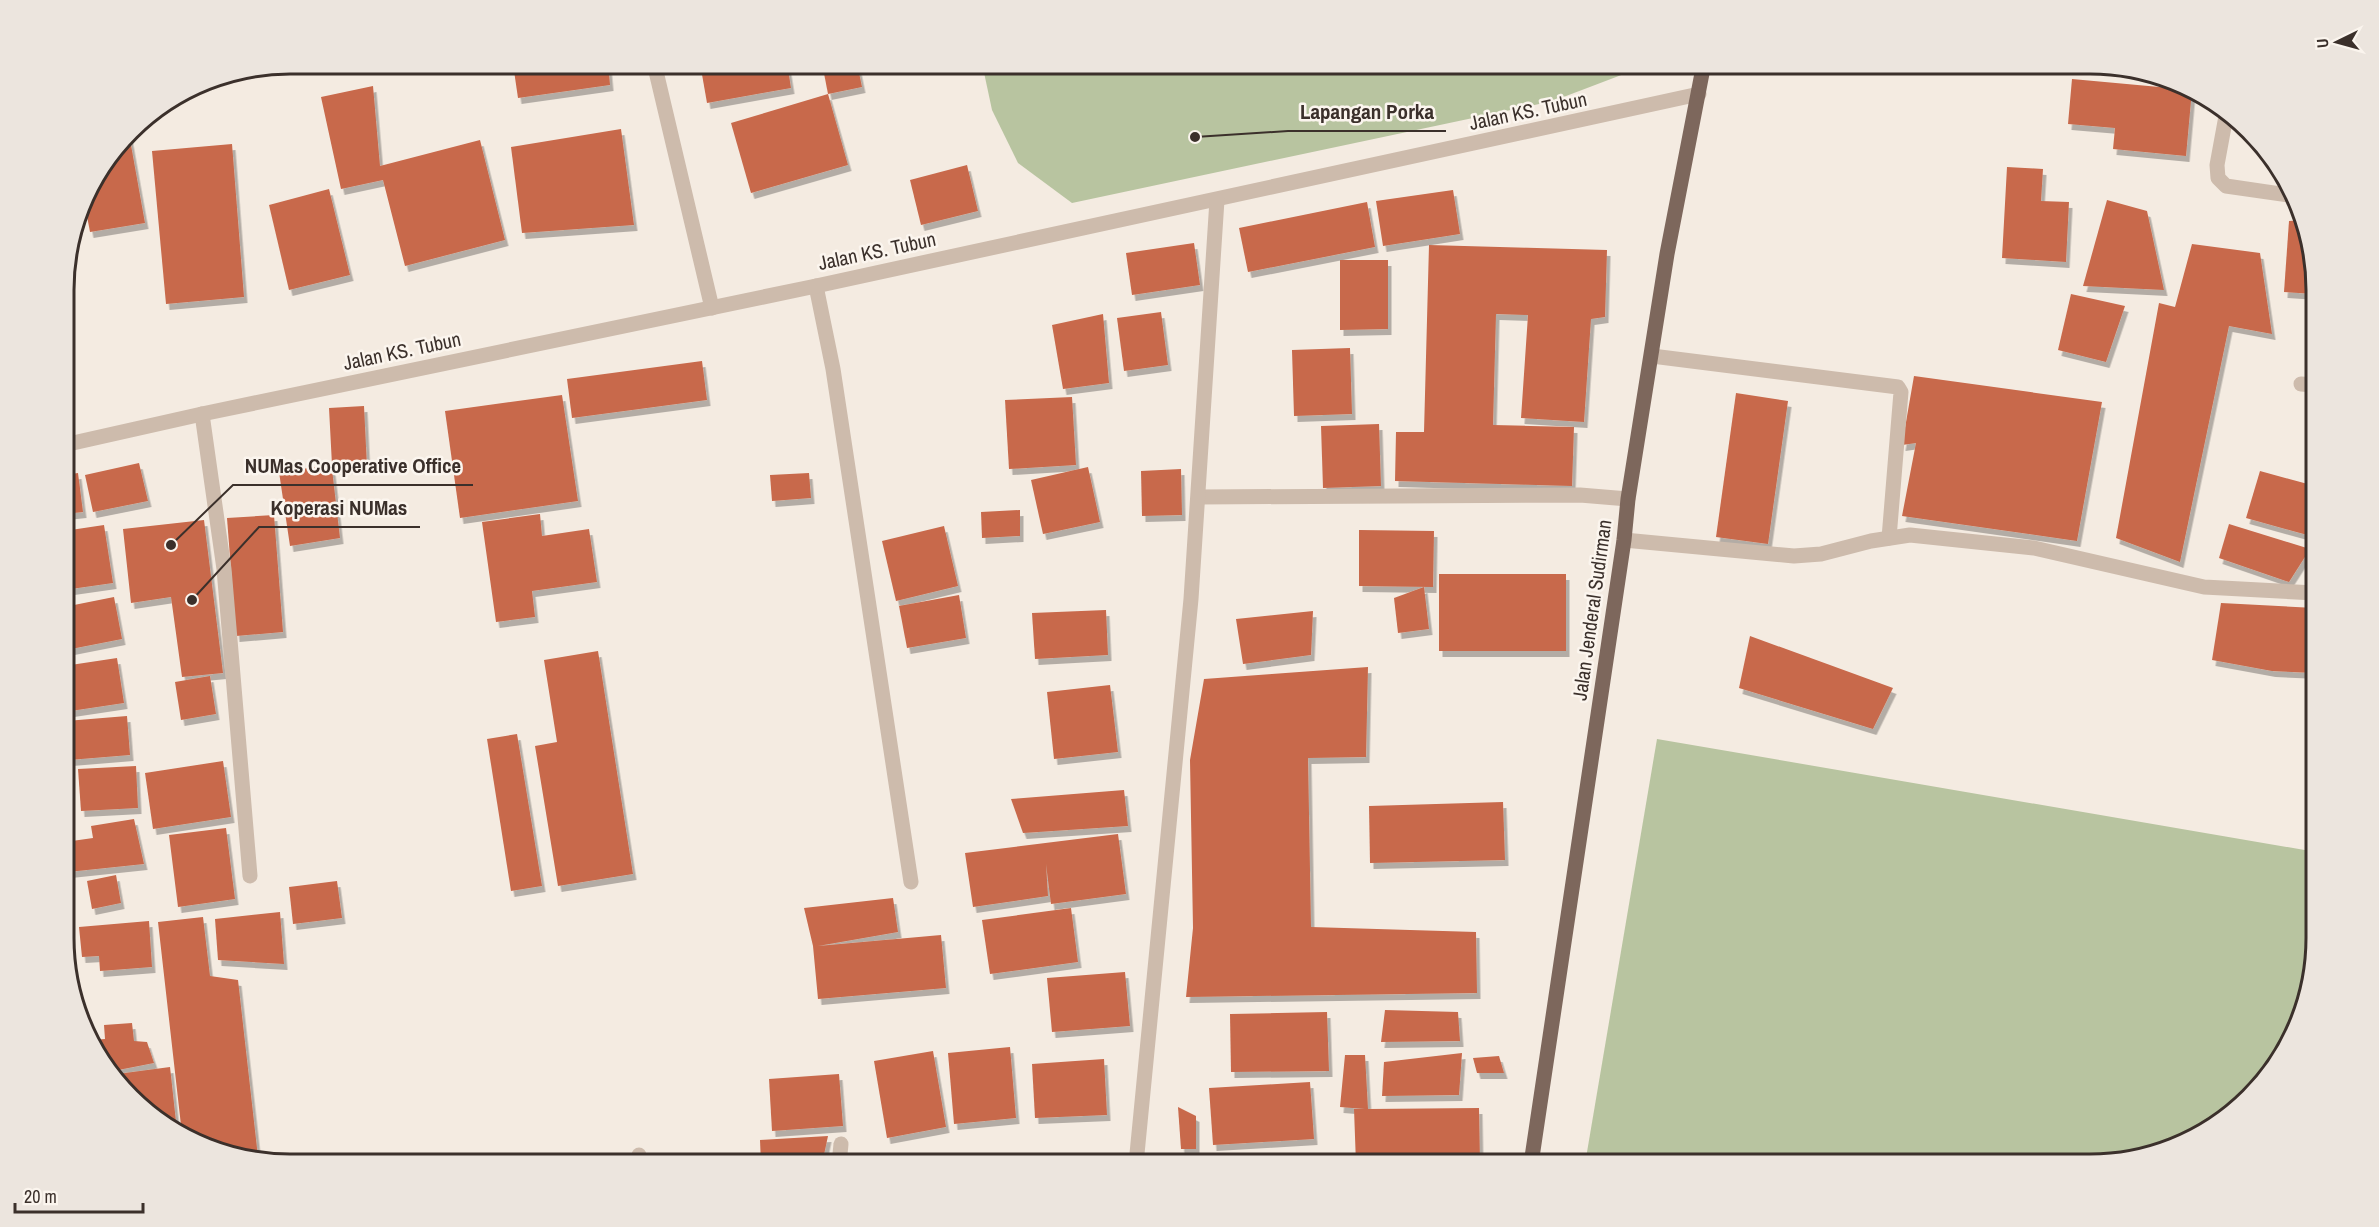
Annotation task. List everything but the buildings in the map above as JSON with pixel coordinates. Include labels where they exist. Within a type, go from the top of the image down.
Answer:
[{"type":"main road","name":"Jalan Jenderal Sudirman","points":[[1532,1154],[1624,540],[1628,499],[1667,254],[1702,74]]},
{"type":"street","points":[[657,74],[712,308]]},
{"type":"street","name":"Jalan KS. Tubun","points":[[74,443],[1217,200],[1699,94]]},
{"type":"street","points":[[2225,121],[2217,165],[2218,178],[2226,186],[2283,194]]},
{"type":"street","points":[[1137,1154],[1160,940],[1199,497],[1217,200]]},
{"type":"street","points":[[816,286],[833,369],[911,882]]},
{"type":"street","points":[[1652,356],[1898,387],[1900,392],[1889,538]]},
{"type":"street","points":[[201,414],[224,569],[250,876]]},
{"type":"street","points":[[1199,497],[1580,495],[1628,499]]},
{"type":"street","points":[[1624,540],[1794,556],[1821,554],[1910,535],[2034,548],[2204,587],[2306,592]]},
{"type":"street","points":[[840,1154],[841,1144]]},
{"type":"green space","points":[[984,74],[1624,74],[1553,101],[1072,203],[1018,163],[992,110]]},
{"type":"green space","points":[[1657,739],[2306,850],[2304,966],[2294,1007],[2277,1046],[2252,1080],[2232,1100],[2198,1125],[2172,1137],[2118,1152],[2090,1154],[1587,1154]]},
{"type":"place","name":"Lapangan Porka","points":[[1195,137]]},
{"type":"place","name":"NUMas Cooperative Office","points":[[171,545]]},
{"type":"place","name":"Koperasi NUMas","points":[[192,600]]}]
